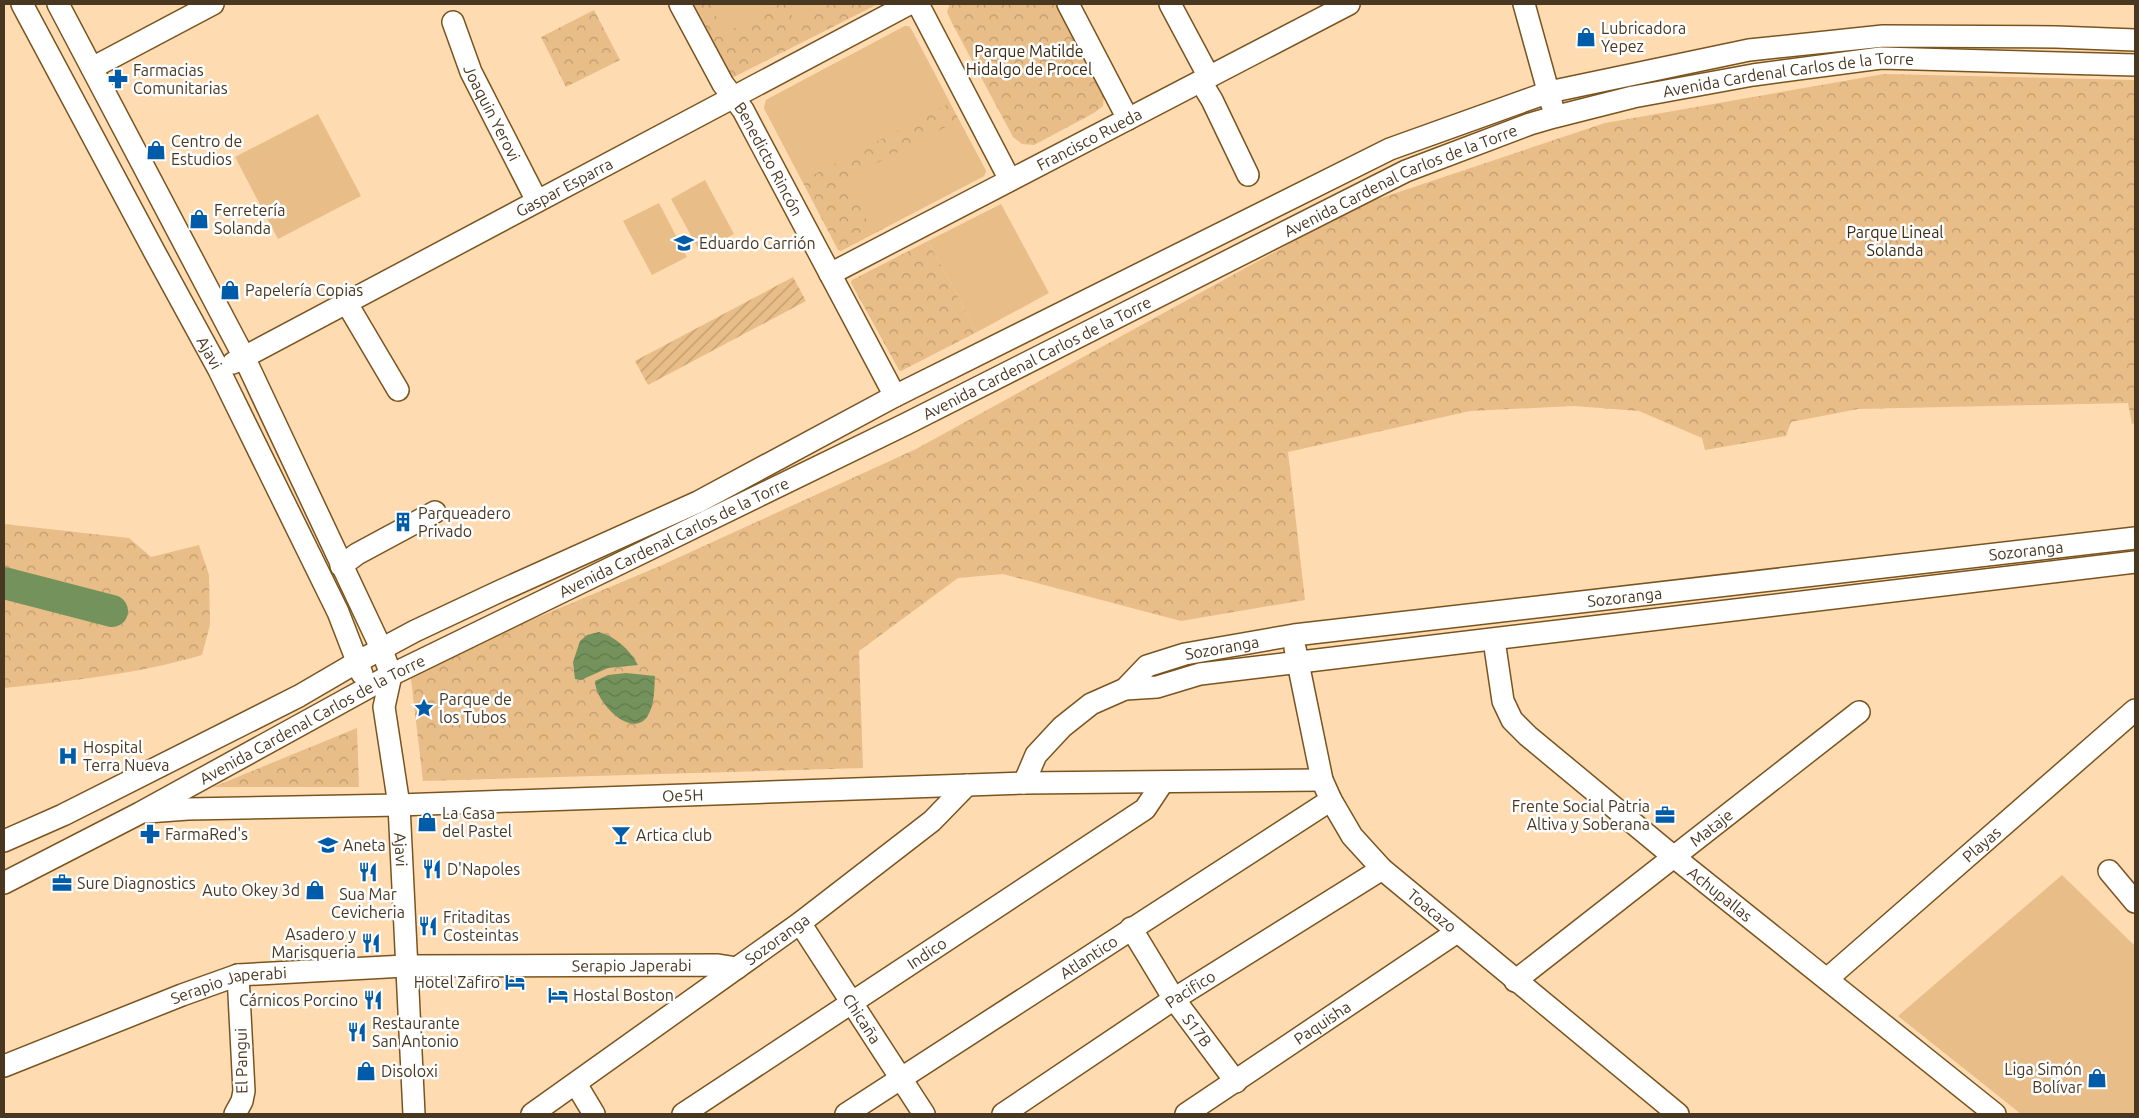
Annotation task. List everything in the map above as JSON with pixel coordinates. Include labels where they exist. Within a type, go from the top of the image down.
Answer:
[{"type":"street","name":"Ajavi","points":[[22,4],[219,370],[338,612],[367,688],[384,707]]},
{"type":"street","name":"Ajavi","points":[[58,4],[244,357],[382,650],[391,675],[384,707],[399,805],[414,1114]]},
{"type":"street","points":[[92,68],[213,4]]},
{"type":"street","name":"Benedicto Rincón","points":[[680,4],[723,84],[743,110],[895,396]]},
{"type":"street","name":"Gaspar Esparra","points":[[219,370],[909,4]]},
{"type":"street","points":[[918,4],[1010,180]]},
{"type":"street","points":[[1068,4],[1128,119]]},
{"type":"street","points":[[1170,4],[1205,80],[1212,100],[1248,175]]},
{"type":"street","name":"Francisco Rueda","points":[[830,274],[1349,4]]},
{"type":"street","points":[[1524,4],[1549,92],[1554,117]]},
{"type":"street","name":"Joaquin Yerovi","points":[[453,22],[470,72],[537,201]]},
{"type":"street","name":"Avenida Cardenal Carlos de la Torre","points":[[4,841],[63,816],[291,701],[358,661],[415,632],[498,592],[698,502],[895,396],[1390,149],[1549,92],[1749,50],[1883,36],[2056,37],[2135,40]]},
{"type":"street","name":"Avenida Cardenal Carlos de la Torre","points":[[4,883],[140,813],[391,675],[906,424],[1406,171],[1530,124],[1554,117],[1634,97],[1744,76],[1881,58],[2135,65]]},
{"type":"street","points":[[346,302],[398,390]]},
{"type":"street","points":[[341,566],[362,552],[434,512]]},
{"type":"street","name":"Sozoranga","points":[[1024,783],[1036,755],[1062,727],[1091,704],[1124,689],[1147,666],[1185,654],[1294,635],[2135,538]]},
{"type":"street","name":"Sozoranga","points":[[1124,689],[1157,688],[1200,674],[2135,562]]},
{"type":"street","name":"Toacazo","points":[[1294,635],[1297,662],[1322,780],[1331,800],[1352,836],[1382,869],[1678,1114]]},
{"type":"street","name":"Achupallas","points":[[1494,640],[1503,701],[1512,720],[1528,736],[1674,857],[1995,1114]]},
{"type":"street","name":"Playas","points":[[1827,979],[2135,710]]},
{"type":"street","name":"Mataje","points":[[1516,981],[1859,712]]},
{"type":"street","points":[[967,786],[1024,783],[1322,780]]},
{"type":"street","name":"Indico","points":[[683,1114],[1145,809],[1163,782]]},
{"type":"street","name":"Sozoranga","points":[[532,1114],[800,923],[932,821],[967,786]]},
{"type":"street","name":"Oe5H","points":[[140,813],[188,808],[399,805],[967,786]]},
{"type":"street","name":"Atlantico","points":[[846,1114],[1331,800]]},
{"type":"street","name":"Pacifico","points":[[1002,1114],[1174,999],[1382,869]]},
{"type":"street","points":[[2109,871],[2135,902]]},
{"type":"street","name":"Chicaña","points":[[800,923],[924,1114]]},
{"type":"street","name":"S17B","points":[[1131,928],[1174,999],[1236,1082]]},
{"type":"street","name":"Paquisha","points":[[1186,1114],[1457,932]]},
{"type":"street","name":"Serapio Japerabi","points":[[4,1066],[182,995],[238,976],[406,966],[718,965],[737,968]]},
{"type":"street","name":"El Pangui","points":[[236,1114],[244,1091],[238,976]]},
{"type":"street","points":[[576,1084],[594,1114]]},
{"type":"green space","points":[[689,4],[878,4],[730,79]]},
{"type":"green space","points":[[725,4],[767,4],[770,9],[725,33],[713,11]]},
{"type":"green space","points":[[785,4],[830,4],[797,23]]},
{"type":"green space","name":"Parque Matilde Hidalgo de Procel","points":[[950,4],[1056,4],[1104,96],[1103,106],[1094,113],[1034,145],[1022,144],[1013,137],[952,23],[947,12]]},
{"type":"green space","points":[[594,10],[620,60],[566,87],[541,37]]},
{"type":"green space","points":[[905,26],[910,27],[986,171],[984,176],[841,251],[838,250],[764,108],[766,100]]},
{"type":"green space","points":[[905,26],[910,27],[950,103],[802,181],[764,108],[766,100]]},
{"type":"green space","name":"Parque Lineal Solanda","points":[[1884,74],[2135,80],[2135,423],[2132,424],[2128,403],[1858,409],[1791,422],[1786,436],[1705,450],[1702,438],[1639,411],[1574,406],[1470,411],[1288,452],[1305,600],[1181,621],[1003,574],[958,578],[859,651],[863,768],[423,781],[410,671],[660,566],[916,449],[1360,205],[1605,123]]},
{"type":"green space","points":[[318,114],[361,196],[278,239],[235,157]]},
{"type":"green space","points":[[959,120],[986,171],[984,176],[874,233],[845,180]]},
{"type":"green space","points":[[705,180],[734,234],[700,252],[671,199]]},
{"type":"green space","points":[[659,203],[687,257],[652,275],[623,221]]},
{"type":"green space","points":[[1001,204],[1049,293],[977,332],[928,241]]},
{"type":"green space","points":[[928,241],[977,332],[901,371],[851,283],[852,280]]},
{"type":"green space","points":[[793,277],[806,301],[648,385],[635,361]]},
{"type":"green space","points":[[4,524],[129,538],[151,557],[199,545],[209,575],[210,625],[202,655],[129,672],[4,688]]},
{"type":"green space","points":[[357,728],[359,787],[213,787]]},
{"type":"green space","points":[[2062,875],[2135,946],[2135,1114],[2021,1114],[1898,1016]]},
{"type":"water","points":[[599,632],[622,644],[638,665],[608,668],[581,680],[575,679],[573,662],[580,641],[587,635]]},
{"type":"water","points":[[626,673],[655,676],[654,697],[651,708],[647,717],[640,723],[632,724],[615,715],[601,699],[597,689],[595,681],[608,675]]},
{"type":"waterway","points":[[4,583],[112,611]]},
{"type":"place","name":"Lubricadora Yepez","points":[[1586,37]]},
{"type":"place","name":"Farmacias Comunitarias","points":[[118,79]]},
{"type":"place","name":"Centro de Estudios","points":[[156,150]]},
{"type":"place","name":"Ferretería Solanda","points":[[199,219]]},
{"type":"place","name":"Eduardo Carrión","points":[[684,243]]},
{"type":"place","name":"Papelería Copias","points":[[230,290]]},
{"type":"place","name":"Parqueadero Privado","points":[[403,522]]},
{"type":"place","name":"Parque de los Tubos","points":[[424,708]]},
{"type":"place","name":"Hospital Terra Nueva","points":[[68,756]]},
{"type":"place","name":"Frente Social Patria Altiva y Soberana","points":[[1665,815]]},
{"type":"place","name":"La Casa del Pastel","points":[[427,822]]},
{"type":"place","name":"FarmaRed's","points":[[150,834]]},
{"type":"place","name":"Artica club","points":[[621,835]]},
{"type":"place","name":"Aneta","points":[[328,845]]},
{"type":"place","name":"D'Napoles","points":[[432,869]]},
{"type":"place","name":"Sua Mar Cevicheria","points":[[368,872]]},
{"type":"place","name":"Sure Diagnostics","points":[[62,883]]},
{"type":"place","name":"Auto Okey 3d","points":[[315,890]]},
{"type":"place","name":"Fritaditas Costeintas","points":[[428,926]]},
{"type":"place","name":"Asadero y Marisqueria","points":[[371,943]]},
{"type":"place","name":"Hotel Zafiro","points":[[515,982]]},
{"type":"place","name":"Hostal Boston","points":[[558,995]]},
{"type":"place","name":"Cárnicos Porcino","points":[[373,1000]]},
{"type":"place","name":"Restaurante San Antonio","points":[[357,1032]]},
{"type":"place","name":"Disoloxi","points":[[366,1071]]},
{"type":"place","name":"Liga Simón Bolívar","points":[[2097,1078]]}]
